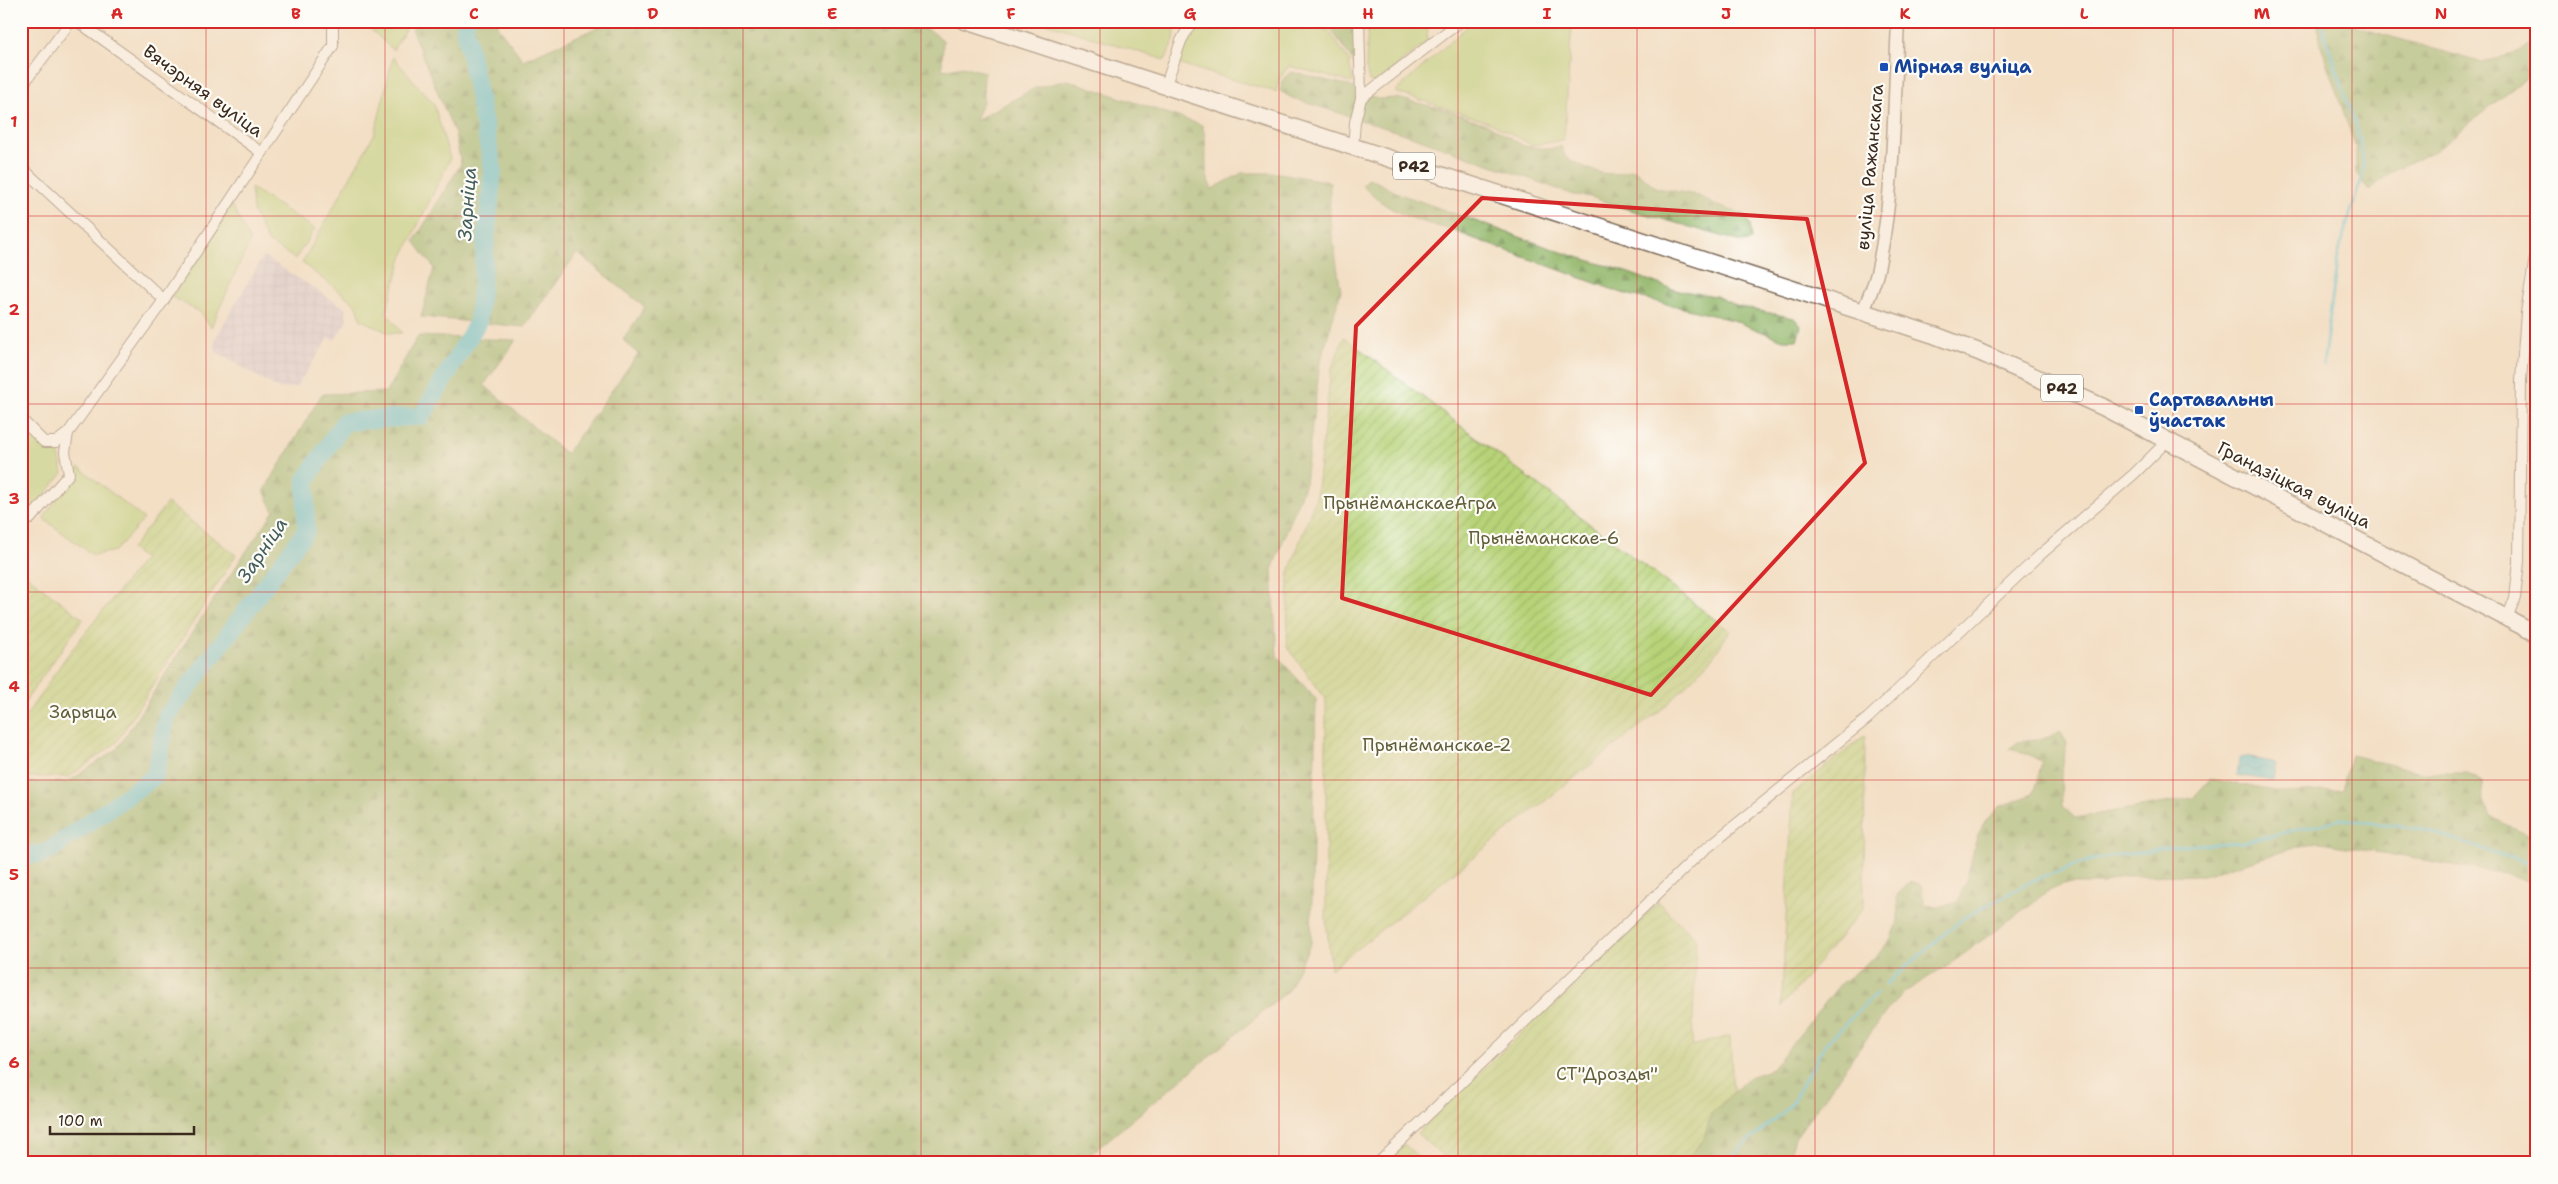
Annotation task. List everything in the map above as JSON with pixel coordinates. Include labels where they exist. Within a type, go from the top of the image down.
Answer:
[{"type":"main road","name":"Р42","points":[[965,21],[1863,312]]},
{"type":"main road","name":"Грандзіцкая вуліца","points":[[1863,312],[1979,352],[2103,407],[2537,634]]},
{"type":"street","points":[[21,87],[71,21]]},
{"type":"street","name":"Вячэрняя вуліца","points":[[78,21],[262,153]]},
{"type":"street","points":[[21,419],[44,442],[56,442],[68,433],[164,300],[333,46],[333,21]]},
{"type":"street","points":[[1181,41],[1182,21]]},
{"type":"street","points":[[1165,87],[1181,41],[1192,21]]},
{"type":"street","points":[[1353,147],[1355,122],[1361,98],[1359,21]]},
{"type":"street","points":[[1361,98],[1461,21]]},
{"type":"street","name":"вуліца Ражанскага","points":[[1863,312],[1878,271],[1885,224],[1892,153],[1898,21]]},
{"type":"street","points":[[21,167],[164,300]]},
{"type":"street","points":[[2507,618],[2515,598],[2519,562],[2520,380],[2526,313],[2537,245]]},
{"type":"street","points":[[30,519],[69,474],[66,452],[68,433]]},
{"type":"street","points":[[1378,1163],[1698,856],[1868,718],[2040,556],[2134,474],[2167,441]]},
{"type":"highlighted area","points":[[1482,198],[1807,219],[1865,463],[1651,695],[1342,598],[1356,326]]},
{"type":"shaded area","points":[[263,256],[345,308],[347,322],[334,340],[329,338],[296,387],[279,389],[216,352],[215,339]]},
{"type":"green space","points":[[362,21],[410,21],[393,50]]},
{"type":"green space","points":[[417,21],[498,21],[497,26],[523,60],[612,21],[684,30],[693,21],[894,21],[931,31],[943,40],[942,70],[963,66],[984,72],[983,102],[974,121],[1035,88],[1068,80],[1202,125],[1207,174],[1212,189],[1242,173],[1280,173],[1330,182],[1330,221],[1341,291],[1320,363],[1305,483],[1272,570],[1277,656],[1316,699],[1311,943],[1287,992],[1080,1163],[21,1163],[21,782],[68,782],[117,749],[209,606],[274,511],[264,491],[322,394],[386,392],[418,336],[516,340],[484,385],[566,454],[638,354],[623,340],[645,307],[577,253],[524,327],[421,317],[434,268],[414,241],[461,164],[455,134],[412,31]]},
{"type":"green space","points":[[1039,21],[1176,21],[1174,41],[1165,60]]},
{"type":"green space","points":[[1198,21],[1287,21],[1329,31],[1349,61],[1353,83],[1289,66],[1279,79],[1276,92],[1178,64],[1186,43]]},
{"type":"green space","points":[[1298,21],[1355,21],[1356,66],[1331,29]]},
{"type":"green space","points":[[1368,21],[1428,21],[1427,42],[1375,83],[1369,81],[1366,67]]},
{"type":"green space","points":[[1473,21],[1572,21],[1564,140],[1532,145],[1491,123],[1395,92]]},
{"type":"green space","points":[[2316,21],[2352,21],[2357,27],[2480,62],[2505,57],[2537,41],[2537,69],[2435,151],[2390,172],[2369,191],[2356,173],[2356,148],[2323,53]]},
{"type":"green space","points":[[393,57],[434,104],[450,159],[402,258],[386,312],[402,333],[389,333],[361,320],[357,305],[302,263],[375,133]]},
{"type":"green space","points":[[1291,72],[1347,85],[1377,99],[1397,98],[1439,108],[1489,125],[1524,146],[1549,149],[1561,146],[1566,158],[1606,174],[1633,169],[1657,188],[1697,195],[1715,205],[1744,214],[1750,225],[1752,240],[1742,242],[1591,197],[1574,195],[1417,138],[1292,98],[1280,91],[1284,78]]},
{"type":"green space","points":[[1369,178],[1400,194],[1564,253],[1618,269],[1675,290],[1716,296],[1736,306],[1794,318],[1801,326],[1797,340],[1783,340],[1732,320],[1622,293],[1448,229],[1412,218],[1390,208],[1371,194],[1362,185]]},
{"type":"green space","points":[[251,188],[315,229],[295,259],[268,242],[253,211]]},
{"type":"green space","points":[[232,205],[250,241],[211,327],[200,312],[172,297]]},
{"type":"green space","name":"Прынёманскае-2","points":[[1344,337],[1730,631],[1711,660],[1667,705],[1331,969],[1326,919],[1326,699],[1287,647],[1289,572],[1316,497],[1331,370]]},
{"type":"green space","points":[[21,425],[42,445],[58,450],[63,473],[32,510],[21,502]]},
{"type":"green space","points":[[79,467],[144,519],[115,551],[93,555],[45,520],[44,517]]},
{"type":"green space","name":"Зарыца","points":[[167,503],[236,555],[116,743],[69,777],[21,777],[21,723],[66,657],[144,559],[131,549]]},
{"type":"green space","name":"Зарыца","points":[[21,571],[83,619],[21,707]]},
{"type":"green space","points":[[2060,731],[2067,743],[2061,775],[2062,806],[2075,818],[2193,798],[2210,779],[2286,793],[2342,790],[2351,755],[2426,773],[2466,773],[2482,782],[2483,801],[2490,817],[2537,838],[2537,885],[2511,875],[2316,842],[2204,875],[2123,876],[2103,884],[2063,884],[2051,889],[1957,959],[1905,992],[1888,1009],[1795,1138],[1789,1163],[1682,1163],[1704,1139],[1711,1114],[1749,1077],[1772,1069],[1841,983],[1876,957],[1890,940],[1898,920],[1897,895],[1911,881],[1921,885],[1925,905],[1938,907],[1958,902],[1967,878],[1977,836],[1987,819],[1999,807],[2033,794],[2042,762],[2026,753],[2009,749],[2022,741],[2046,738]]},
{"type":"green space","points":[[1865,735],[1864,908],[1781,1007],[1793,793]]},
{"type":"green space","name":"СТ\"Дрозды\"","points":[[1658,902],[1696,939],[1692,1046],[1730,1036],[1733,1093],[1711,1114],[1704,1139],[1682,1163],[1449,1163],[1417,1133]]},
{"type":"green space","points":[[1404,1144],[1425,1163],[1384,1163]]},
{"type":"water","points":[[2244,757],[2276,764],[2273,781],[2237,775],[2239,759]]},
{"type":"waterway","name":"Зарніца","points":[[21,856],[46,853],[155,776],[167,716],[306,531],[306,480],[344,422],[422,416],[478,322],[493,169],[465,29],[466,21]]},
{"type":"waterway","points":[[2320,21],[2358,132],[2364,165],[2360,184],[2339,248],[2323,365]]},
{"type":"waterway","points":[[1886,984],[1963,918],[2034,880],[2091,860],[2176,846],[2244,842],[2342,819],[2420,829],[2537,866]]},
{"type":"waterway","points":[[1723,1163],[1790,1106],[1825,1044],[1877,993]]},
{"type":"place","name":"Мірная вуліца","points":[[1884,67]]},
{"type":"place","name":"Сартавальны ўчастак","points":[[2139,410]]},
{"type":"park label","name":"ПрынёманскаеАгра","points":[[1410,503]]},
{"type":"park label","name":"Прынёманскае-6","points":[[1544,538]]}]
